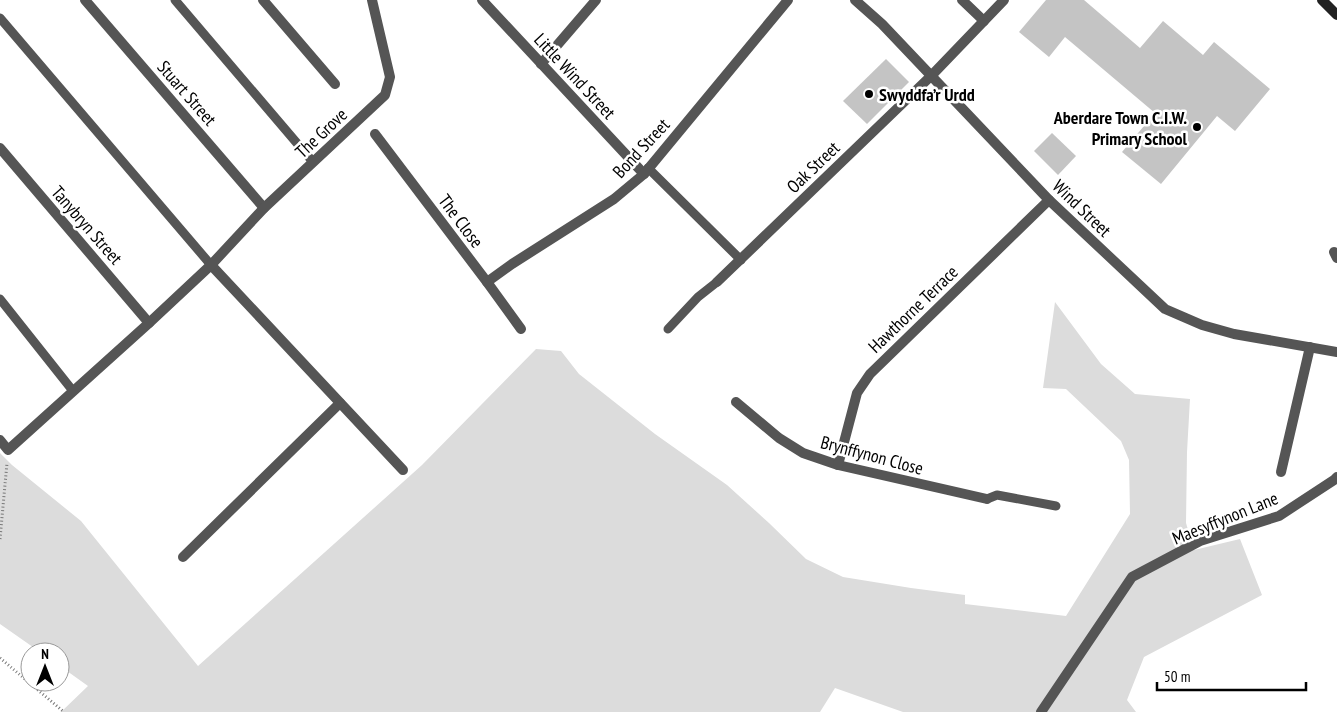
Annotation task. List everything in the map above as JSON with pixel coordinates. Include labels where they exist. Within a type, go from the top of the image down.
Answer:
[{"type":"main road","points":[[1322,0],[1337,15]]},
{"type":"street","name":"Stuart Street","points":[[85,0],[264,208]]},
{"type":"street","points":[[263,0],[335,84]]},
{"type":"street","name":"The Grove","points":[[8,450],[211,265],[264,208],[385,95],[390,77],[372,0]]},
{"type":"street","name":"Little Wind Street","points":[[482,0],[646,171]]},
{"type":"street","points":[[542,64],[596,0]]},
{"type":"street","name":"Bond Street","points":[[487,282],[614,199],[646,171],[788,0]]},
{"type":"street","name":"Wind Street","points":[[855,0],[882,24],[932,75],[1049,200],[1165,309],[1202,325],[1234,334],[1337,352]]},
{"type":"street","points":[[962,0],[984,21]]},
{"type":"street","name":"Oak Street","points":[[717,282],[932,75],[1004,0]]},
{"type":"street","name":"The Close","points":[[375,134],[487,282],[520,329]]},
{"type":"street","name":"Tanybryn Street","points":[[0,148],[149,323]]},
{"type":"street","name":"Hawthorne Terrace","points":[[838,465],[858,393],[870,374],[1049,200]]},
{"type":"street","points":[[211,265],[403,470]]},
{"type":"street","points":[[1281,472],[1310,347]]},
{"type":"street","name":"Brynffynon Close","points":[[736,402],[779,438],[803,453],[838,465],[987,499]]},
{"type":"street","points":[[184,557],[340,403]]},
{"type":"street","points":[[0,440],[8,450]]},
{"type":"street","name":"Maesyffynon Lane","points":[[1041,712],[1132,577],[1200,541],[1279,516],[1337,477]]},
{"type":"lane","points":[[175,0],[313,162]]},
{"type":"lane","points":[[0,18],[211,265]]},
{"type":"lane","points":[[646,171],[740,260]]},
{"type":"lane","points":[[668,328],[698,296],[717,282]]},
{"type":"lane","points":[[0,299],[74,391]]},
{"type":"lane","points":[[987,499],[997,495],[1056,506]]},
{"type":"path","points":[[0,537],[8,450]]},
{"type":"path","points":[[0,658],[64,712]]},
{"type":"shaded area","points":[[1055,302],[1101,364],[1135,394],[1190,399],[1186,523],[1194,550],[1240,539],[1262,595],[1144,657],[1127,700],[1136,712],[903,712],[835,688],[820,712],[61,712],[88,686],[70,673],[70,642],[26,642],[0,624],[0,453],[81,521],[198,666],[422,465],[536,349],[561,351],[579,374],[655,434],[727,485],[806,559],[843,577],[965,595],[965,604],[1066,616],[1130,514],[1129,460],[1121,441],[1066,389],[1043,388]]},
{"type":"building","points":[[1046,0],[1084,0],[1140,48],[1163,21],[1203,55],[1214,42],[1270,89],[1235,131],[1217,116],[1161,184],[1122,152],[1155,113],[1065,37],[1049,57],[1019,32]]},
{"type":"building","name":"Swyddfa’r Urdd","points":[[886,59],[909,82],[867,124],[843,101]]},
{"type":"building","points":[[1052,133],[1076,156],[1058,175],[1034,151]]},
{"type":"place","name":"Swyddfa’r Urdd","points":[[869,94]]},
{"type":"place","name":"Aberdare Town C.I.W. Primary School","points":[[1197,127]]}]
